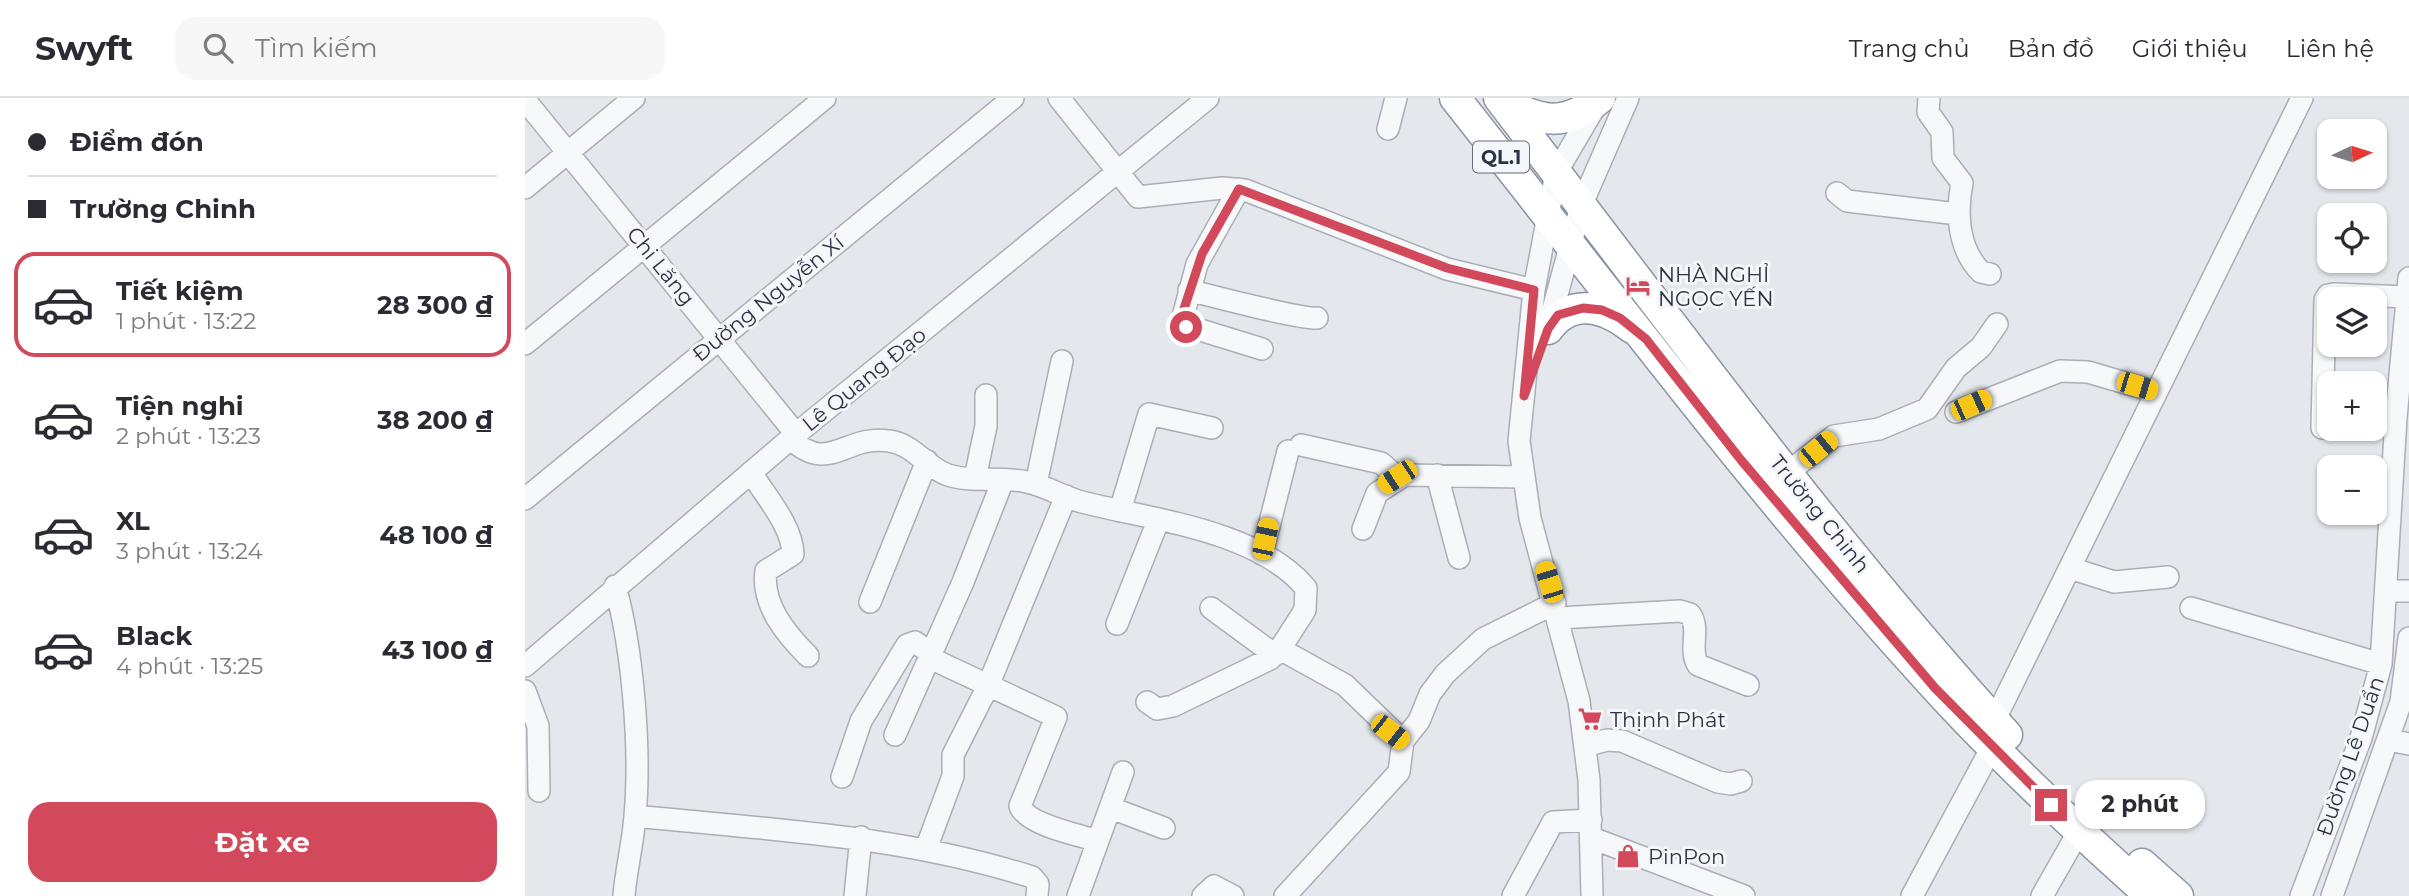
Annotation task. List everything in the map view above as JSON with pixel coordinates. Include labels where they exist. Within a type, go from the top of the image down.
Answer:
[{"type":"highway","name":"Trường Chinh","points":[[1455,98],[1741,460],[1935,688],[2081,808],[2178,896]]},
{"type":"highway","points":[[1499,99],[1529,115],[1544,119],[1576,115],[1601,98]]},
{"type":"highway","name":"Trường Chinh","points":[[1499,99],[1786,474],[1908,623],[1993,734],[2079,831],[2151,896]]},
{"type":"highway","points":[[1548,329],[1558,315],[1583,308],[1602,310],[1620,318],[1646,339]]},
{"type":"street","points":[[525,188],[634,98]]},
{"type":"street","points":[[525,344],[825,98]]},
{"type":"street","name":"Đường Nguyễn Xí","points":[[525,499],[1013,98]]},
{"type":"street","points":[[1059,98],[1120,171],[1134,195],[1144,198],[1239,189],[1447,268],[1534,290]]},
{"type":"street","name":"Lê Quang Đạo","points":[[525,666],[615,586],[794,436],[1208,98]]},
{"type":"street","points":[[1388,129],[1396,98]]},
{"type":"street","points":[[1593,896],[1592,829],[1577,692],[1530,518],[1522,477],[1520,433],[1534,290],[1556,173],[1601,98]]},
{"type":"street","points":[[1524,396],[1548,329],[1581,206],[1628,98]]},
{"type":"street","points":[[1929,98],[1928,112],[1942,132],[1943,158],[1962,183],[1958,214],[1972,263],[1982,272],[1990,274]]},
{"type":"street","points":[[1912,896],[2302,98]]},
{"type":"street","name":"Chi Lăng","points":[[525,100],[720,338],[794,436]]},
{"type":"street","points":[[1239,189],[1202,254],[1189,290],[1181,324],[1262,349]]},
{"type":"street","points":[[1837,193],[1847,201],[1958,214]]},
{"type":"street","points":[[2323,371],[2325,300],[2328,295],[2408,287]]},
{"type":"street","name":"Đường Lê Duẩn","points":[[2301,896],[2361,738],[2383,654],[2396,418],[2408,287]]},
{"type":"street","points":[[1189,290],[1284,311],[1309,320],[1317,318]]},
{"type":"street","points":[[1786,474],[1834,436],[1879,429],[1927,409],[1956,368],[1981,347],[1997,324]]},
{"type":"street","points":[[1035,484],[1062,360]]},
{"type":"street","points":[[1956,412],[2060,371],[2088,372],[2156,392]]},
{"type":"street","points":[[975,478],[986,426],[986,395]]},
{"type":"street","points":[[1120,511],[1149,414],[1212,428]]},
{"type":"street","points":[[794,436],[805,452],[814,455],[827,455],[864,441],[890,441],[907,447],[949,475],[1035,484],[1066,496],[1237,542],[1262,554],[1298,579],[1307,595],[1301,619],[1277,652],[1173,706],[1157,709],[1147,702]]},
{"type":"street","points":[[1262,554],[1294,448],[1381,463],[1397,477]]},
{"type":"street","points":[[870,601],[927,461]]},
{"type":"street","points":[[751,472],[787,530],[792,545],[793,554],[766,571],[769,599],[787,635],[808,656]]},
{"type":"street","points":[[1437,475],[1459,558]]},
{"type":"street","points":[[1363,529],[1377,493],[1397,477],[1522,477]]},
{"type":"street","points":[[895,735],[963,582],[1003,481]]},
{"type":"street","points":[[926,849],[953,776],[953,755],[988,685],[1066,496]]},
{"type":"street","points":[[1117,624],[1158,521]]},
{"type":"street","points":[[2070,569],[2115,582],[2168,577]]},
{"type":"street","points":[[615,586],[626,629],[630,663],[635,817],[624,896]]},
{"type":"street","points":[[2386,591],[2409,591]]},
{"type":"street","points":[[1211,608],[1277,652],[1345,685],[1403,741]]},
{"type":"street","points":[[2191,608],[2383,654],[2409,644]]},
{"type":"street","points":[[1285,896],[1399,772],[1403,741],[1423,715],[1434,687],[1459,659],[1509,624],[1557,611],[1690,614],[1695,622],[1694,654],[1698,665],[1748,685]]},
{"type":"street","name":"Đường Lê Duẩn","points":[[2332,896],[2401,702],[2409,638]]},
{"type":"street","points":[[842,778],[861,721],[907,645],[915,642],[930,655],[1056,717],[1021,797],[1022,812],[1037,821],[1098,841]]},
{"type":"street","points":[[525,691],[538,726],[539,791]]},
{"type":"street","points":[[1585,746],[1607,740],[1622,741],[1718,782],[1731,784],[1741,781]]},
{"type":"street","points":[[2388,740],[2409,744]]},
{"type":"street","points":[[1078,896],[1123,772]]},
{"type":"street","points":[[1111,808],[1164,828]]},
{"type":"street","points":[[635,817],[861,837],[926,849],[1032,877],[1038,884],[1037,896]]},
{"type":"street","points":[[1513,896],[1553,822],[1592,829],[1744,896]]},
{"type":"street","points":[[2042,896],[2079,831]]},
{"type":"street","points":[[855,896],[861,837]]},
{"type":"street","points":[[1203,896],[1215,886],[1233,896]]},
{"type":"place","name":"NHÀ NGHỈ NGỌC YẾN","points":[[1638,286]]},
{"type":"place","name":"Thịnh Phát","points":[[1590,719]]},
{"type":"place","name":"PinPon","points":[[1628,856]]},
{"type":"route","points":[[1186,327],[1181,324],[1181,318],[1197,264],[1239,189],[1447,268],[1534,290],[1524,396],[1548,329],[1558,315],[1567,310],[1583,308],[1602,310],[1620,318],[1646,339],[1741,460],[1935,688],[2051,805]]}]
